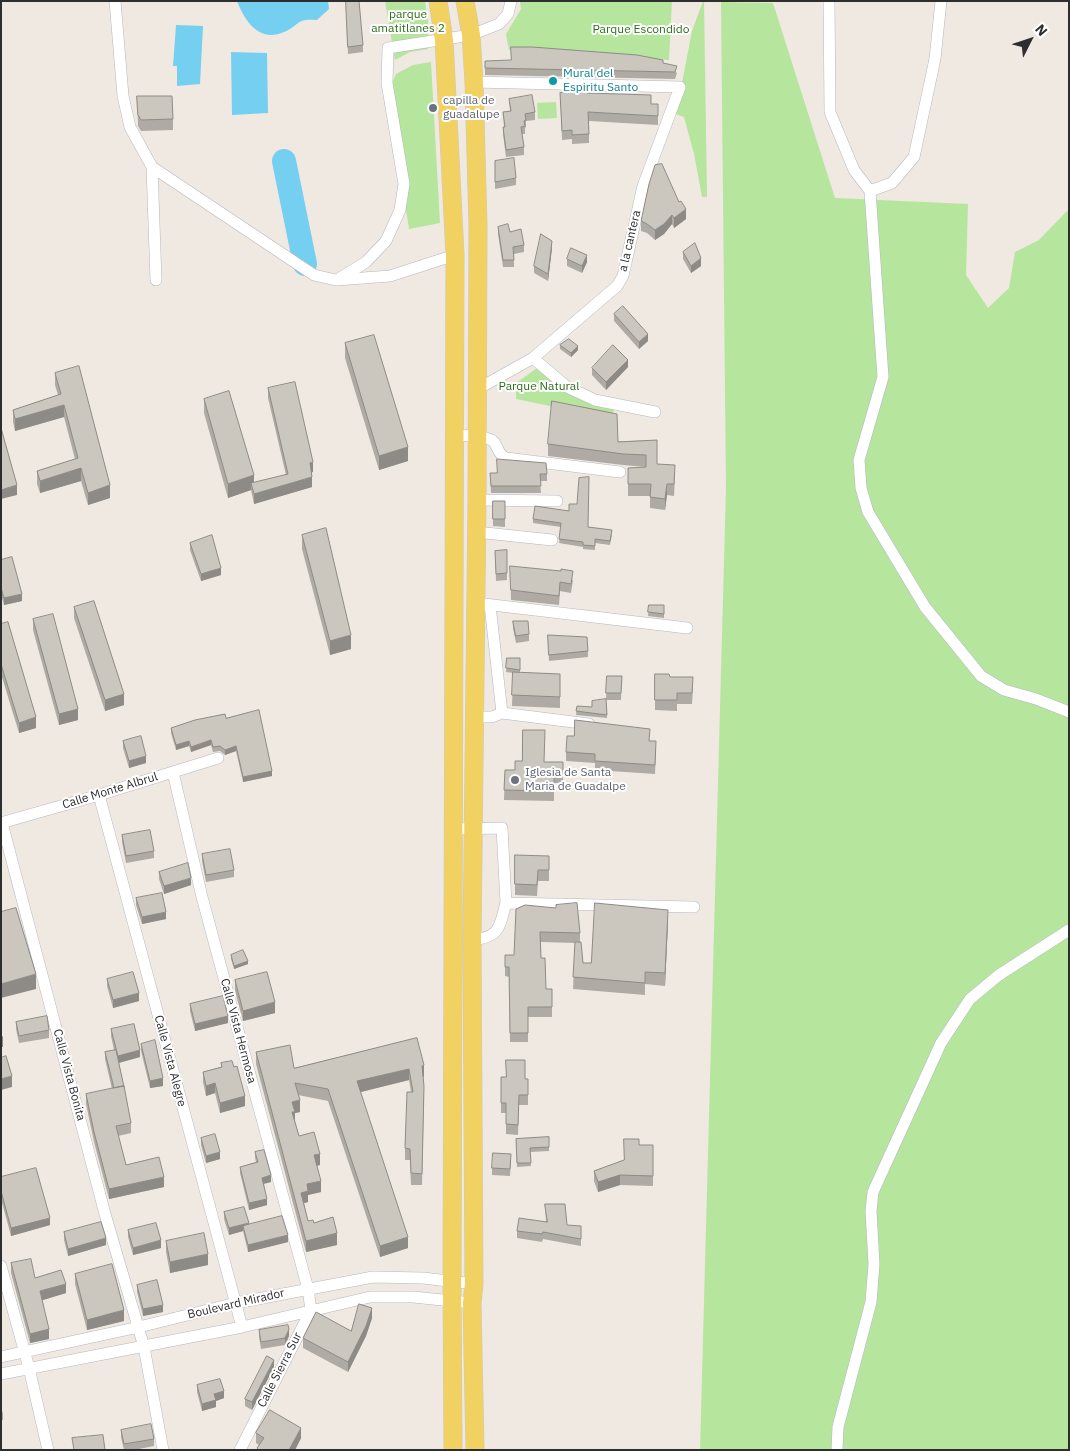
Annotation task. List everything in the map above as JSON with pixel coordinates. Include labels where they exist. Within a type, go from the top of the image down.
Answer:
[{"type":"main road","points":[[438,1],[444,40],[455,255],[453,1450]]},
{"type":"main road","points":[[465,1],[471,35],[474,82],[478,226],[476,532],[483,604],[474,717],[472,940],[474,1450]]},
{"type":"street","points":[[115,1],[123,96],[130,128],[152,167],[314,275],[336,280],[390,276],[455,255]]},
{"type":"street","points":[[336,280],[366,262],[386,241],[400,210],[404,184],[387,83],[388,48],[471,35],[500,24],[508,14],[511,1]]},
{"type":"street","points":[[829,1],[830,112],[854,170],[870,191],[883,377],[859,460],[861,488],[868,512],[925,607],[982,676],[1004,690],[1036,699],[1069,712]]},
{"type":"street","points":[[870,191],[892,183],[914,157],[935,59],[941,1]]},
{"type":"street","name":"a la cantera","points":[[474,82],[680,87],[643,186],[624,276],[608,295],[533,358],[476,390]]},
{"type":"street","points":[[152,167],[156,280]]},
{"type":"street","points":[[533,358],[567,387],[595,400],[655,412]]},
{"type":"street","points":[[454,435],[488,438],[493,442],[499,454],[506,458],[620,472]]},
{"type":"street","points":[[477,500],[557,501]]},
{"type":"street","points":[[476,532],[552,540]]},
{"type":"street","points":[[502,713],[483,604],[687,628]]},
{"type":"street","points":[[474,717],[492,717],[502,713],[602,725]]},
{"type":"street","name":"Calle Monte Albrul","points":[[2,823],[99,796],[218,758]]},
{"type":"street","name":"Calle Vista Hermosa","points":[[173,772],[202,897],[308,1289]]},
{"type":"street","name":"Calle Vista Alegre","points":[[99,796],[242,1327]]},
{"type":"street","name":"Calle Vista Bonita","points":[[2,823],[105,1214],[139,1327],[163,1450]]},
{"type":"street","points":[[453,828],[473,830],[502,828],[506,903],[498,930],[486,938],[472,940]]},
{"type":"street","points":[[506,903],[694,907]]},
{"type":"street","points":[[837,1450],[838,1427],[870,1302],[874,1264],[871,1211],[877,1183],[941,1043],[970,999],[999,975],[1069,930]]},
{"type":"street","points":[[1,1266],[29,1368],[48,1450]]},
{"type":"street","name":"Boulevard Mirador","points":[[1,1357],[139,1327],[236,1303],[373,1277],[422,1278],[452,1283],[474,1284]]},
{"type":"street","points":[[308,1289],[311,1310]]},
{"type":"street","name":"Boulevard Mirador","points":[[1,1374],[242,1327],[370,1297],[414,1297],[472,1303]]},
{"type":"street","name":"Calle Sierra Sur","points":[[240,1450],[311,1310]]},
{"type":"green space","name":"parque amatitlanes 2","points":[[385,1],[425,1],[428,21],[428,49],[410,52],[395,60]]},
{"type":"green space","name":"Parque Escondido","points":[[520,1],[672,1],[669,60],[509,50],[506,34],[521,9]]},
{"type":"green space","points":[[703,1],[707,197],[702,197],[694,154],[684,117],[676,114],[692,31]]},
{"type":"green space","points":[[721,2],[773,3],[835,198],[968,204],[966,275],[988,308],[1009,288],[1015,252],[1039,240],[1069,209],[1069,1450],[700,1450],[726,487]]},
{"type":"green space","points":[[431,62],[440,223],[409,229],[388,93],[396,74],[413,65]]},
{"type":"green space","points":[[556,102],[557,118],[538,119],[537,103]]},
{"type":"green space","name":"Parque Natural","points":[[540,366],[565,389],[614,405],[613,419],[516,399],[516,383]]},
{"type":"water","points":[[237,1],[328,1],[329,9],[317,20],[305,20],[284,32],[268,35],[261,33],[249,23]]},
{"type":"water","points":[[176,25],[203,26],[200,84],[177,86],[177,66],[173,66]]},
{"type":"water","points":[[231,52],[267,53],[268,113],[232,115]]},
{"type":"building","points":[[346,1],[359,1],[363,45],[348,47]]},
{"type":"building","points":[[511,47],[637,55],[663,60],[663,63],[677,66],[675,72],[485,68],[485,61],[511,60]]},
{"type":"building","points":[[587,91],[587,93],[651,95],[651,104],[658,104],[658,116],[588,112],[589,134],[572,135],[572,130],[562,131],[560,93]]},
{"type":"building","points":[[532,95],[535,112],[525,114],[525,126],[521,127],[524,147],[506,150],[503,112],[511,111],[509,99]]},
{"type":"building","points":[[137,96],[172,96],[173,119],[141,120],[138,115]]},
{"type":"building","points":[[514,158],[516,178],[495,182],[495,161]]},
{"type":"building","points":[[662,164],[679,202],[681,201],[686,209],[674,218],[672,215],[655,230],[641,221],[655,165]]},
{"type":"building","points":[[508,224],[510,232],[521,229],[524,245],[513,247],[514,260],[503,260],[498,227]]},
{"type":"building","points":[[541,234],[552,241],[548,274],[534,266]]},
{"type":"building","points":[[695,243],[701,258],[691,266],[683,252]]},
{"type":"building","points":[[571,248],[587,255],[582,266],[567,259]]},
{"type":"building","points":[[623,306],[648,334],[639,342],[614,314]]},
{"type":"building","points":[[374,335],[408,447],[379,456],[345,343]]},
{"type":"building","points":[[569,339],[578,346],[571,353],[560,345]]},
{"type":"building","points":[[613,345],[628,360],[606,382],[592,368]]},
{"type":"building","points":[[79,366],[110,485],[88,493],[81,468],[40,481],[37,471],[78,458],[64,405],[15,419],[13,410],[61,394],[55,373]]},
{"type":"building","points":[[295,382],[313,462],[310,463],[312,477],[254,494],[251,483],[288,474],[268,388]]},
{"type":"building","points":[[229,391],[254,475],[228,484],[204,399]]},
{"type":"building","points":[[552,401],[617,414],[618,442],[657,440],[657,464],[675,465],[674,484],[667,484],[665,499],[650,497],[651,484],[628,484],[628,468],[646,467],[646,455],[623,454],[548,444]]},
{"type":"building","points":[[1,428],[17,485],[1,490]]},
{"type":"building","points":[[497,459],[546,463],[547,474],[540,474],[541,486],[491,486],[490,473],[497,473]]},
{"type":"building","points":[[589,477],[588,527],[612,530],[610,541],[595,539],[595,546],[583,545],[583,542],[559,539],[561,523],[533,519],[535,506],[569,511],[569,504],[577,504],[579,478]]},
{"type":"building","points":[[493,501],[505,501],[505,519],[493,519]]},
{"type":"building","points":[[326,528],[351,635],[330,641],[302,535]]},
{"type":"building","points":[[212,535],[221,568],[201,574],[190,543]]},
{"type":"building","points":[[507,550],[507,573],[496,574],[495,551]]},
{"type":"building","points":[[12,557],[22,594],[4,598],[1,588],[1,560]]},
{"type":"building","points":[[510,566],[573,571],[571,584],[560,582],[559,596],[511,590]]},
{"type":"building","points":[[94,601],[124,694],[105,700],[74,607]]},
{"type":"building","points":[[649,605],[664,605],[664,614],[648,612]]},
{"type":"building","points":[[53,614],[78,709],[59,714],[33,619]]},
{"type":"building","points":[[513,621],[528,621],[529,634],[516,636]]},
{"type":"building","points":[[8,622],[36,717],[19,723],[1,664],[1,624]]},
{"type":"building","points":[[548,635],[587,637],[588,651],[549,655]]},
{"type":"building","points":[[507,658],[520,658],[520,670],[506,668]]},
{"type":"building","points":[[513,672],[560,674],[560,697],[512,695]]},
{"type":"building","points":[[655,674],[669,674],[670,677],[693,677],[692,693],[677,693],[677,700],[655,700]]},
{"type":"building","points":[[607,676],[622,676],[621,693],[606,693]]},
{"type":"building","points":[[606,699],[607,715],[576,711],[577,706],[592,707],[592,701]]},
{"type":"building","points":[[259,710],[272,771],[243,777],[236,746],[225,750],[220,746],[213,747],[211,740],[191,747],[189,741],[176,745],[171,728],[195,720],[225,714],[226,718]]},
{"type":"building","points":[[575,720],[650,729],[649,741],[656,741],[655,765],[595,761],[595,754],[566,752],[567,736],[574,736]]},
{"type":"building","points":[[523,730],[545,730],[544,762],[563,762],[563,773],[554,773],[554,791],[504,790],[505,770],[515,770],[515,761],[522,761]]},
{"type":"building","points":[[141,736],[146,756],[129,761],[123,741]]},
{"type":"building","points":[[150,830],[154,851],[126,856],[122,835]]},
{"type":"building","points":[[230,849],[234,870],[206,875],[202,854]]},
{"type":"building","points":[[515,855],[549,856],[549,870],[538,870],[537,885],[515,884]]},
{"type":"building","points":[[188,863],[191,878],[164,886],[159,872]]},
{"type":"building","points":[[162,893],[166,912],[142,917],[136,898]]},
{"type":"building","points":[[577,903],[580,933],[540,932],[541,958],[545,958],[546,989],[552,989],[552,1007],[528,1007],[528,1033],[510,1033],[509,967],[505,967],[505,955],[514,955],[516,909],[525,905],[556,908],[556,905]]},
{"type":"building","points":[[595,903],[668,910],[665,973],[645,972],[645,983],[573,977],[575,942],[581,942],[583,963],[591,963]]},
{"type":"building","points":[[16,908],[36,974],[1,984],[1,912]]},
{"type":"building","points":[[243,950],[248,961],[234,966],[231,955]]},
{"type":"building","points":[[133,972],[139,993],[113,1000],[107,979]]},
{"type":"building","points":[[267,972],[275,1002],[243,1011],[235,980]]},
{"type":"building","points":[[223,996],[228,1016],[195,1024],[190,1004]]},
{"type":"building","points":[[47,1016],[49,1030],[19,1036],[16,1022]]},
{"type":"building","points":[[134,1024],[140,1050],[118,1056],[111,1029]]},
{"type":"building","points":[[417,1038],[424,1065],[422,1066],[424,1086],[422,1174],[411,1173],[410,1149],[405,1148],[407,1092],[413,1092],[409,1069],[357,1081],[408,1237],[380,1246],[328,1089],[295,1083],[300,1100],[292,1102],[295,1112],[292,1112],[299,1136],[314,1132],[320,1154],[314,1155],[321,1181],[307,1184],[308,1191],[301,1193],[308,1221],[313,1220],[314,1223],[333,1217],[337,1233],[306,1241],[256,1052],[290,1045],[294,1068]]},
{"type":"building","points":[[155,1040],[163,1078],[150,1081],[141,1044]]},
{"type":"building","points":[[116,1050],[124,1086],[114,1088],[105,1052]]},
{"type":"building","points":[[6,1056],[12,1076],[1,1079],[1,1058]]},
{"type":"building","points":[[506,1060],[525,1060],[525,1079],[528,1079],[528,1095],[519,1095],[518,1125],[506,1124],[506,1103],[501,1103],[501,1077],[506,1077]]},
{"type":"building","points":[[232,1061],[234,1067],[237,1066],[245,1096],[220,1103],[215,1083],[206,1086],[203,1072],[222,1067],[221,1063]]},
{"type":"building","points":[[124,1086],[131,1123],[116,1126],[126,1165],[159,1157],[164,1177],[109,1189],[86,1094]]},
{"type":"building","points":[[215,1134],[220,1152],[206,1156],[201,1138]]},
{"type":"building","points":[[549,1137],[549,1147],[530,1148],[531,1163],[517,1163],[516,1139]]},
{"type":"building","points":[[624,1139],[639,1139],[639,1145],[653,1145],[653,1176],[620,1175],[598,1182],[594,1171],[624,1160]]},
{"type":"building","points":[[264,1150],[271,1175],[262,1178],[267,1199],[249,1203],[240,1167],[258,1162],[255,1152]]},
{"type":"building","points":[[493,1153],[511,1154],[510,1169],[492,1168]]},
{"type":"building","points":[[36,1168],[50,1218],[11,1228],[1,1191],[1,1177]]},
{"type":"building","points":[[545,1204],[565,1204],[567,1225],[581,1226],[581,1239],[543,1232],[542,1234],[517,1231],[519,1218],[547,1222]]},
{"type":"building","points":[[244,1207],[249,1223],[229,1228],[224,1212]]},
{"type":"building","points":[[282,1216],[288,1235],[248,1245],[243,1226]]},
{"type":"building","points":[[101,1222],[106,1238],[68,1249],[64,1232]]},
{"type":"building","points":[[156,1223],[161,1240],[133,1248],[128,1230]]},
{"type":"building","points":[[204,1233],[208,1254],[170,1262],[166,1241]]},
{"type":"building","points":[[31,1259],[35,1278],[61,1270],[66,1284],[40,1291],[49,1329],[30,1334],[11,1263]]},
{"type":"building","points":[[112,1264],[124,1310],[87,1320],[75,1274]]},
{"type":"building","points":[[157,1280],[163,1305],[143,1309],[137,1285]]},
{"type":"building","points":[[359,1304],[372,1308],[366,1326],[348,1362],[303,1338],[316,1312],[351,1331]]},
{"type":"building","points":[[288,1325],[289,1329],[285,1338],[261,1342],[259,1330]]},
{"type":"building","points":[[267,1356],[274,1360],[252,1402],[245,1399]]},
{"type":"building","points":[[220,1379],[224,1391],[214,1394],[216,1400],[202,1404],[197,1385]]},
{"type":"building","points":[[270,1410],[301,1428],[289,1450],[259,1450],[257,1448],[264,1438],[256,1433]]},
{"type":"building","points":[[151,1424],[154,1439],[124,1444],[121,1430]]},
{"type":"building","points":[[103,1435],[105,1450],[74,1450],[72,1438]]},
{"type":"waterway","points":[[284,161],[305,264]]},
{"type":"place","name":"Mural del Espiritu Santo","points":[[553,81]]},
{"type":"place","name":"capilla de guadalupe","points":[[433,108]]},
{"type":"place","name":"Iglesia de Santa Maria de Guadalpe","points":[[515,780]]}]
